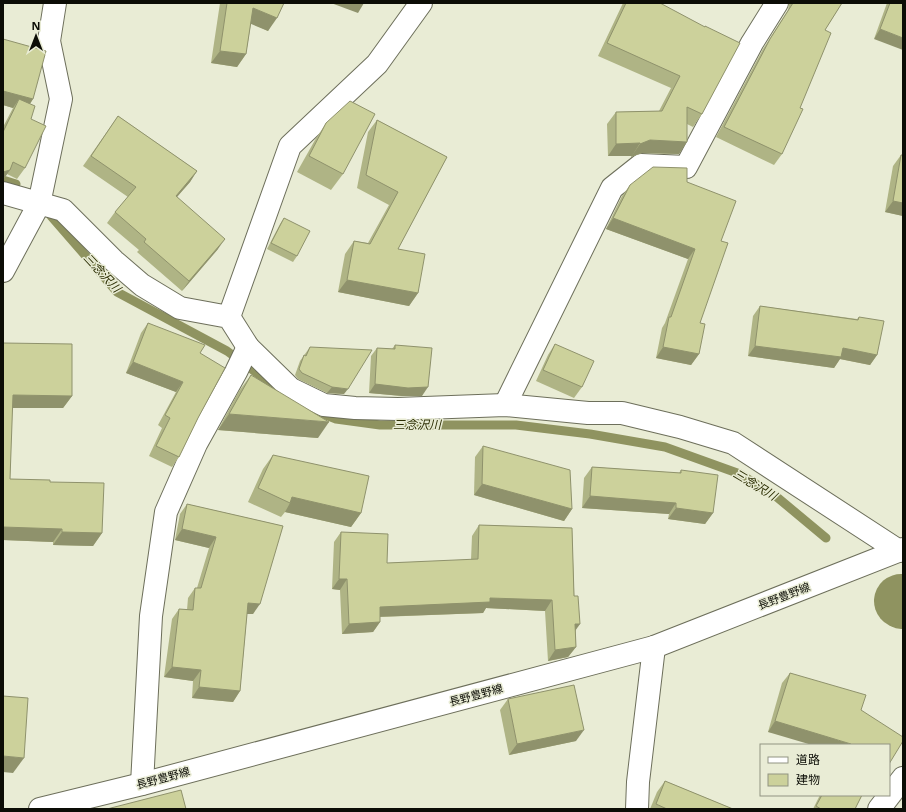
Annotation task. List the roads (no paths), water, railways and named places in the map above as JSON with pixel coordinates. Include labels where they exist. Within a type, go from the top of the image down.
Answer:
[{"type":"street","points":[[3,271],[38,204],[61,99],[49,41],[55,3]]},
{"type":"street","points":[[421,3],[377,64],[290,146],[228,317],[243,358],[291,389],[324,406],[398,409],[505,405],[588,413],[622,413],[680,427],[733,443],[901,550]]},
{"type":"street","points":[[505,405],[612,188],[640,164],[686,167],[752,43],[777,3]]},
{"type":"street","points":[[3,193],[63,210],[114,261],[142,285],[180,308],[228,317]]},
{"type":"street","points":[[142,784],[151,616],[166,512],[196,444],[243,358]]},
{"type":"street","name":"長野豊野線","points":[[40,809],[142,784],[654,647],[901,550]]},
{"type":"street","points":[[637,809],[638,782],[654,647]]},
{"type":"street","points":[[890,795],[903,778]]},
{"type":"street","points":[[879,809],[889,796]]},
{"type":"waterway","name":"三念沢川","points":[[3,180],[16,184]]},
{"type":"waterway","name":"三念沢川","points":[[51,216],[117,292],[227,351],[277,388]]},
{"type":"waterway","name":"三念沢川","points":[[318,412],[336,419],[380,425],[516,425],[590,434],[665,447],[740,474],[778,498],[826,538]]}]
